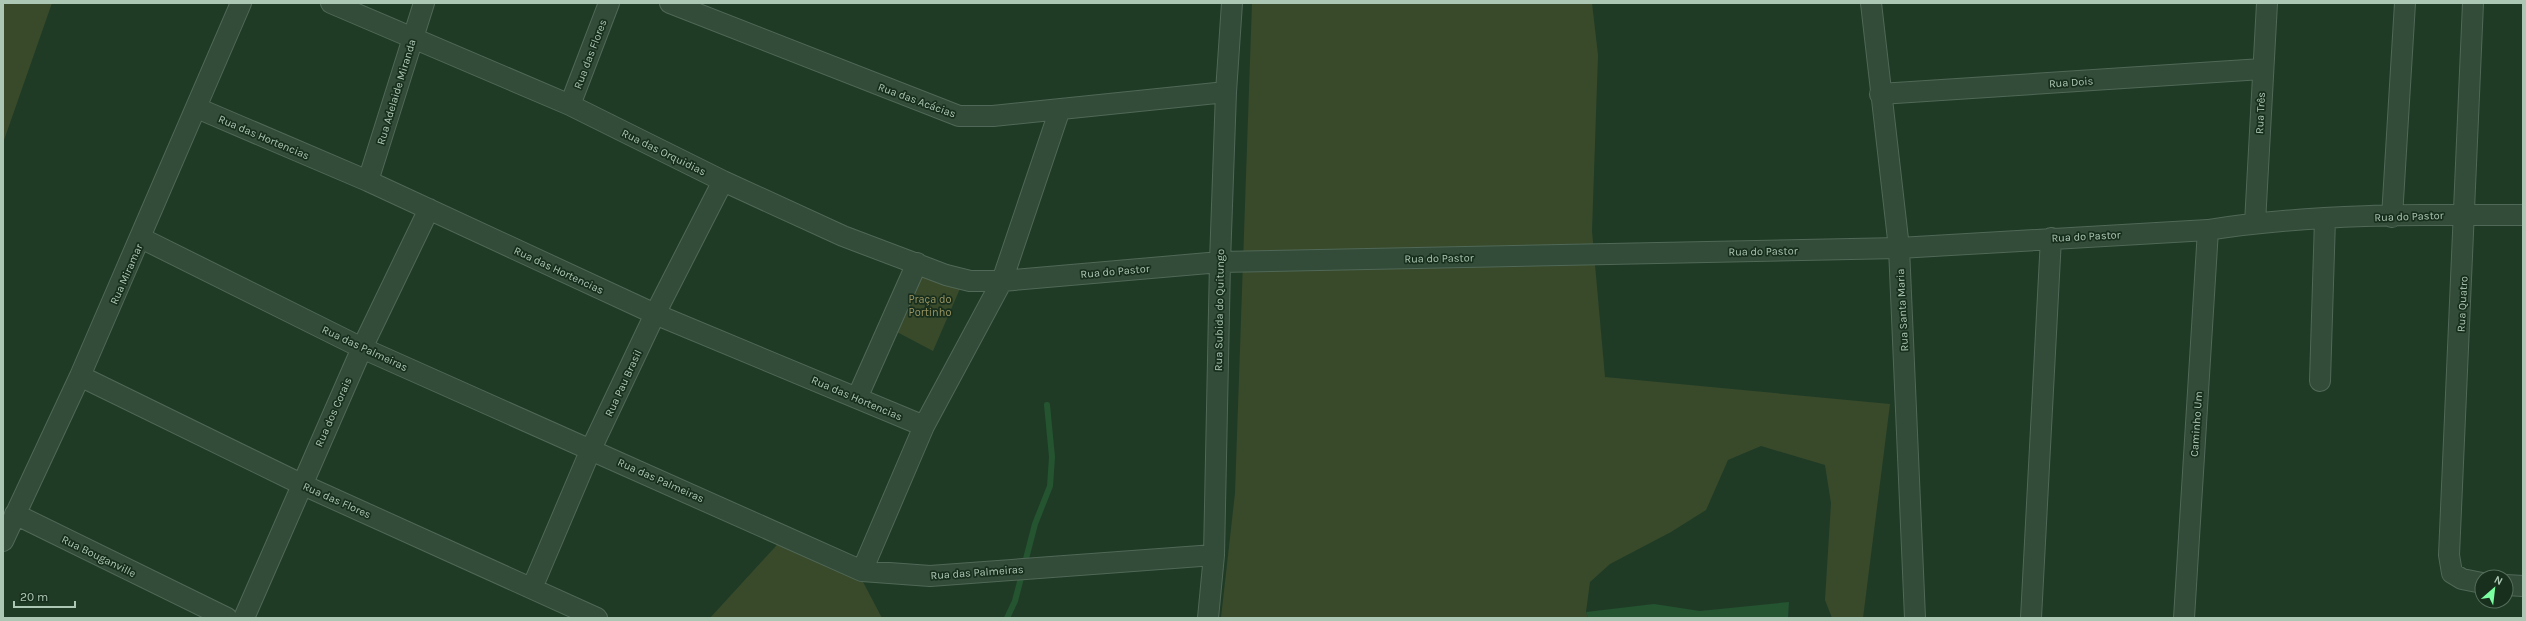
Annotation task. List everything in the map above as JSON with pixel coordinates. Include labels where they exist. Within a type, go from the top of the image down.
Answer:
[{"type":"street","name":"Rua Miramar","points":[[3,541],[80,376],[141,238],[241,3]]},
{"type":"street","name":"Rua das Orquidias","points":[[331,3],[570,106],[723,181],[843,236],[946,275],[970,281],[1002,281]]},
{"type":"street","name":"Rua Adelaide Miranda","points":[[368,181],[424,3]]},
{"type":"street","name":"Rua das Flores","points":[[570,106],[610,3]]},
{"type":"street","name":"Rua das Acácias","points":[[670,3],[959,116],[993,116],[1226,92]]},
{"type":"street","name":"Rua Subida do Quitungo","points":[[1208,618],[1214,555],[1220,262],[1226,92],[1232,3]]},
{"type":"street","name":"Rua Santa Maria","points":[[1871,3],[1880,94],[1899,248],[1915,618]]},
{"type":"street","name":"Rua Três","points":[[2255,223],[2262,69],[2267,3]]},
{"type":"street","points":[[2392,217],[2405,3]]},
{"type":"street","name":"Rua Quatro","points":[[2474,3],[2450,561],[2450,568],[2456,576],[2474,583]]},
{"type":"street","name":"Rua Dois","points":[[1880,94],[2262,69]]},
{"type":"street","name":"Rua das Hortencias","points":[[197,108],[368,181],[655,314],[924,426]]},
{"type":"street","points":[[862,571],[924,426],[1002,281],[1060,109]]},
{"type":"street","name":"Rua Pau Brasil","points":[[532,588],[592,449],[655,314],[723,181]]},
{"type":"street","name":"Rua dos Corais","points":[[244,618],[362,348],[429,210]]},
{"type":"street","name":"Rua do Pastor","points":[[1002,281],[1220,262],[1899,248],[2208,230],[2255,223],[2325,219],[2466,214],[2523,215]]},
{"type":"street","points":[[2320,381],[2325,219]]},
{"type":"street","name":"Caminho Um","points":[[2184,618],[2208,230]]},
{"type":"street","name":"Rua das Palmeiras","points":[[141,238],[362,348],[592,449],[862,571],[930,576],[1214,555]]},
{"type":"street","points":[[2031,618],[2051,238]]},
{"type":"street","points":[[857,398],[917,263]]},
{"type":"street","name":"Rua das Flores","points":[[80,376],[302,484],[597,618]]},
{"type":"street","name":"Rua Bouganville","points":[[15,514],[227,618]]},
{"type":"green space","points":[[3,3],[52,3],[3,143]]},
{"type":"green space","points":[[1252,3],[1592,3],[1598,55],[1592,231],[1605,377],[1890,404],[1863,618],[1832,618],[1825,600],[1831,503],[1825,465],[1761,446],[1728,460],[1706,510],[1671,532],[1610,564],[1590,582],[1586,612],[1588,618],[1221,618],[1235,493]]},
{"type":"green space","name":"Praça do Portinho","points":[[924,267],[962,284],[933,351],[897,332]]},
{"type":"green space","points":[[782,535],[862,580],[882,618],[710,618],[776,546]]},
{"type":"shaded area","points":[[1789,602],[1788,618],[1588,618],[1586,612],[1654,604],[1700,611]]},
{"type":"waterway","points":[[1007,618],[1015,601],[1035,524],[1050,486],[1052,457],[1047,405]]}]
